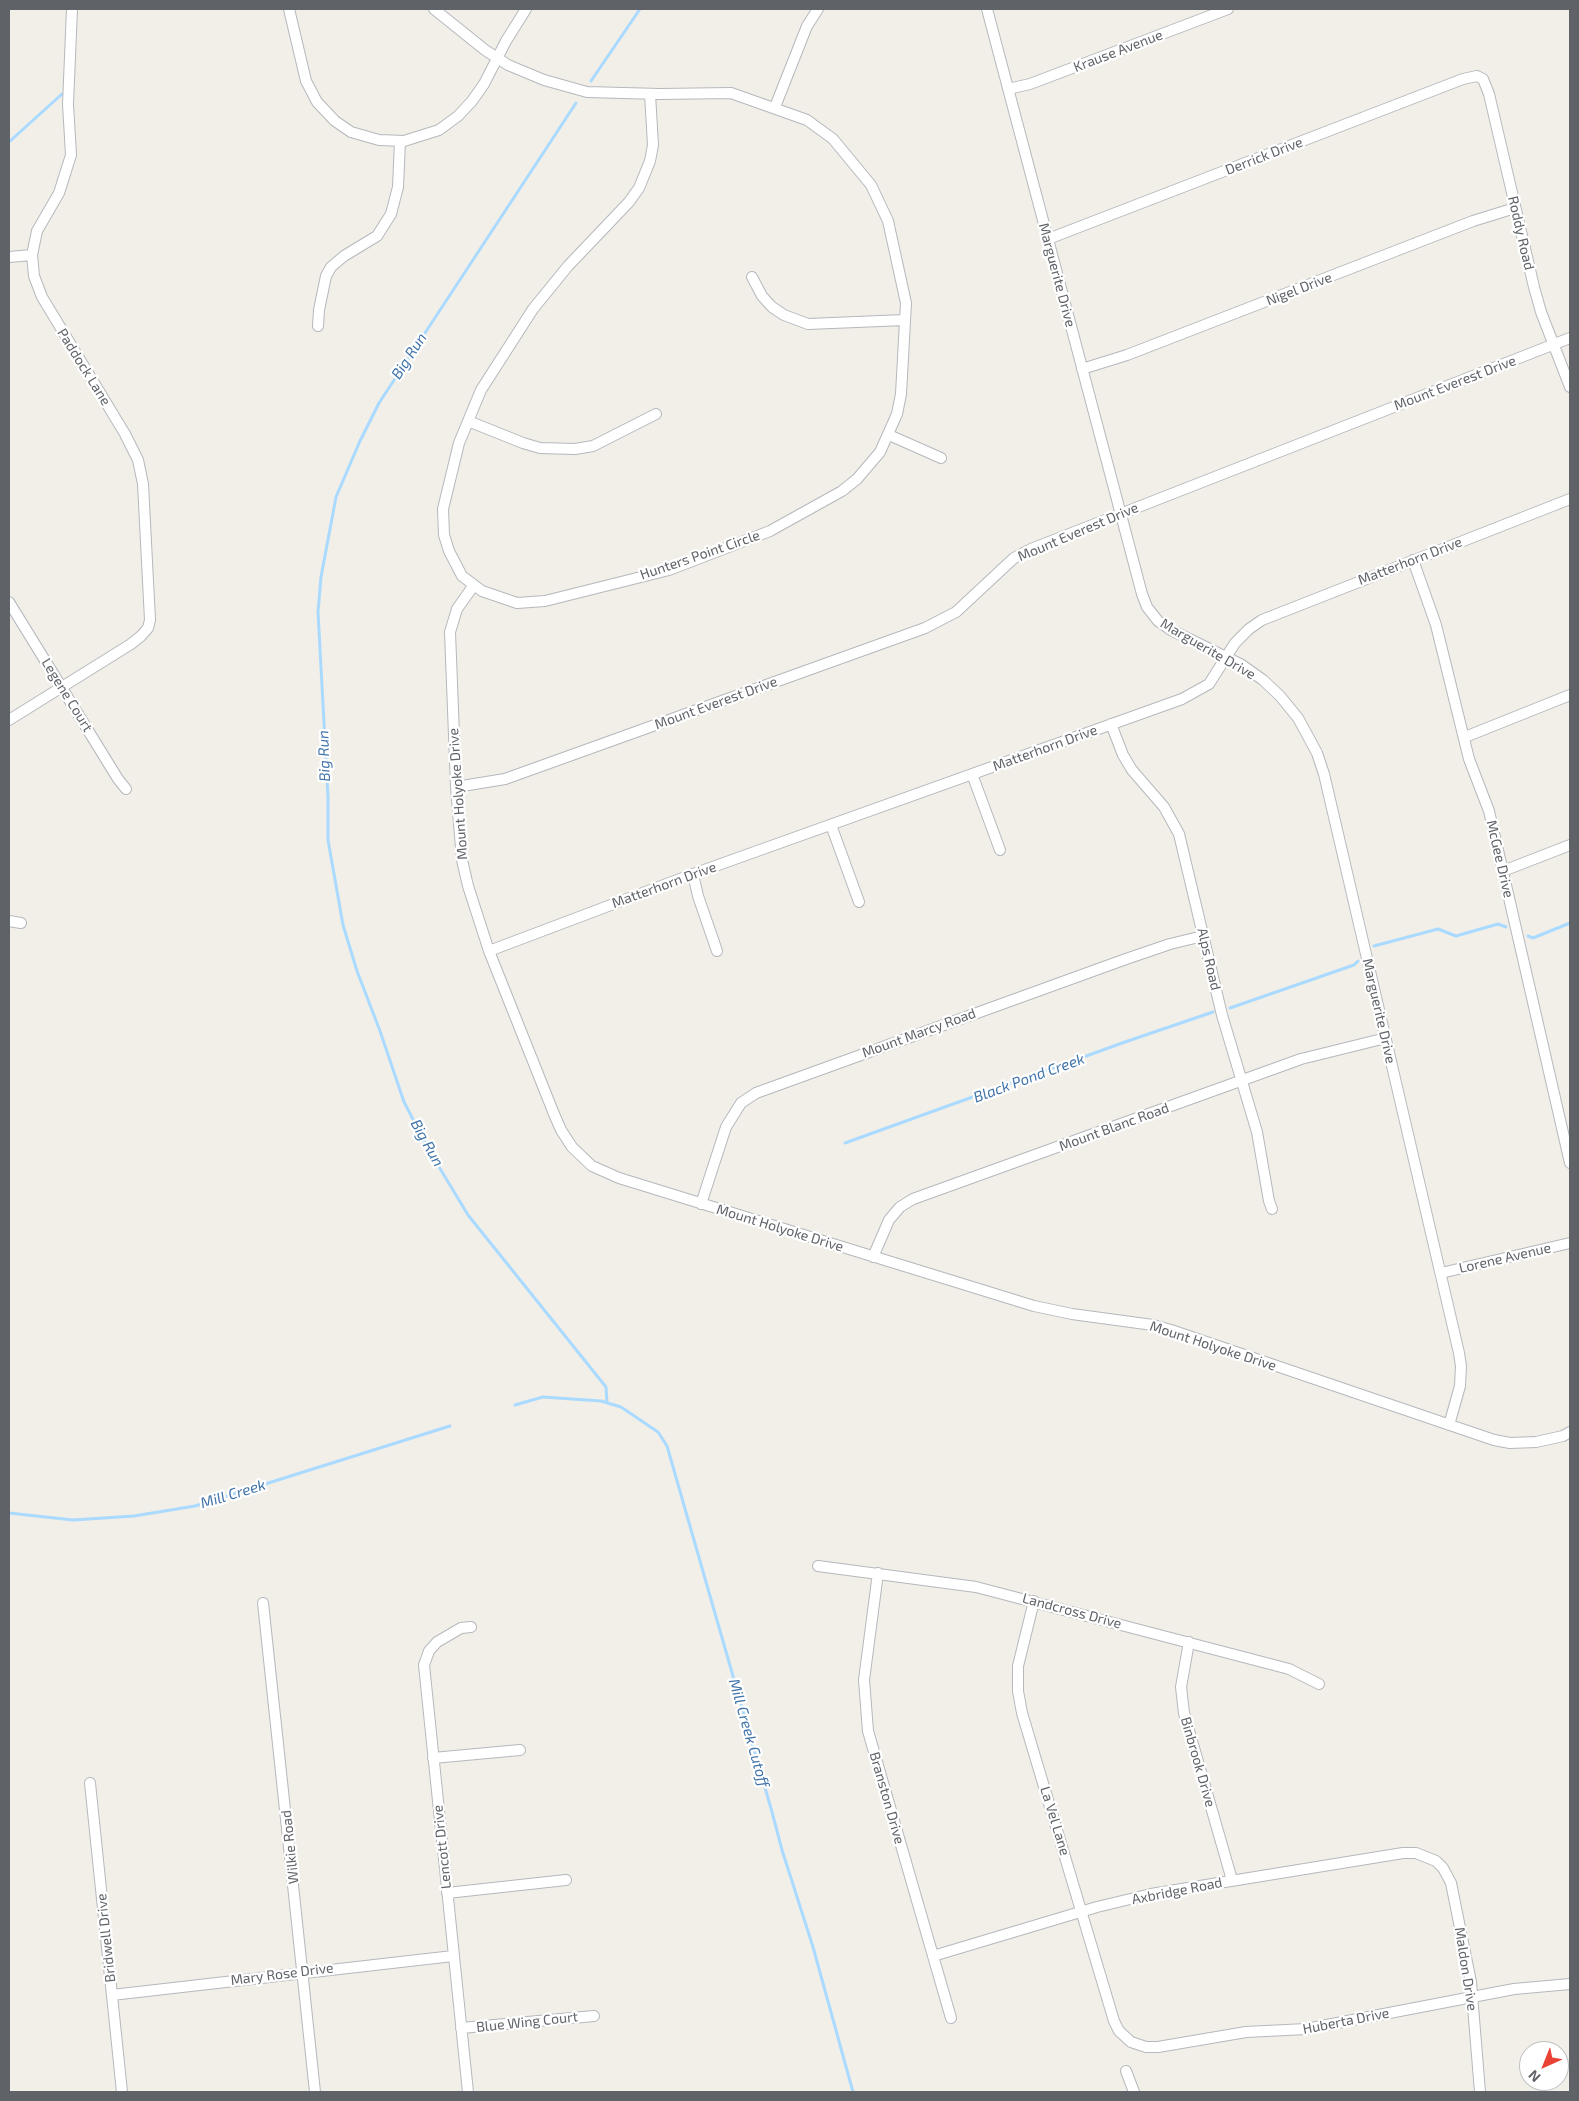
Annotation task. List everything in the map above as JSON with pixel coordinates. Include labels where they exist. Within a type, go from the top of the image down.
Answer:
[{"type":"street","name":"Paddock Lane","points":[[62,687],[141,636],[148,628],[150,610],[143,484],[138,460],[133,446],[42,297],[34,276],[32,255],[37,231],[59,193],[71,155],[68,104],[72,9]]},
{"type":"street","points":[[289,9],[306,81],[317,102],[335,121],[351,132],[379,140],[400,142],[439,130],[458,116],[484,84],[526,9]]},
{"type":"street","name":"Hunters Point Circle","points":[[434,9],[497,58],[527,74],[587,92],[650,94],[732,93],[775,107],[806,120],[833,139],[872,185],[888,221],[906,303],[901,394],[897,414],[889,435],[869,466],[857,479],[833,497],[770,530],[669,570],[545,602],[517,603],[482,591],[462,576],[454,563],[444,535],[443,509],[459,443],[481,390],[533,309],[568,266],[629,202],[639,188],[650,161],[653,145],[650,94]]},
{"type":"street","points":[[775,107],[807,26],[818,9]]},
{"type":"street","name":"Marguerite Drive","points":[[987,9],[1142,594],[1152,614],[1171,630],[1227,657],[1263,680],[1280,696],[1298,718],[1317,753],[1326,784],[1462,1366],[1460,1386],[1449,1425]]},
{"type":"street","name":"Krause Avenue","points":[[1008,89],[1030,84],[1228,9]]},
{"type":"street","name":"Roddy Road","points":[[1480,77],[1485,84],[1488,94],[1534,287],[1570,387]]},
{"type":"street","name":"Derrick Drive","points":[[1048,238],[1108,217],[1463,79],[1480,77]]},
{"type":"street","points":[[318,326],[318,310],[326,276],[331,267],[344,256],[377,236],[391,214],[398,188],[400,142]]},
{"type":"street","name":"Nigel Drive","points":[[1082,369],[1127,355],[1473,221],[1515,208]]},
{"type":"street","points":[[9,257],[32,255]]},
{"type":"street","points":[[752,277],[762,296],[772,307],[784,315],[808,324],[905,320]]},
{"type":"street","name":"Mount Everest Drive","points":[[456,787],[505,778],[925,628],[956,612],[1014,558],[1048,542],[1570,338]]},
{"type":"street","points":[[468,421],[523,444],[540,448],[576,449],[592,446],[656,414]]},
{"type":"street","points":[[889,435],[941,458]]},
{"type":"street","name":"Matterhorn Drive","points":[[489,951],[693,874],[1198,691],[1214,678],[1236,643],[1248,629],[1262,620],[1570,499]]},
{"type":"street","name":"McGee Drive","points":[[1413,560],[1436,625],[1469,759],[1489,811],[1570,1163]]},
{"type":"street","name":"Mount Holyoke Drive","points":[[474,585],[457,609],[450,632],[456,787],[462,860],[470,893],[489,951],[554,1114],[561,1130],[572,1147],[592,1166],[701,1204],[1034,1306],[1072,1314],[1152,1325],[1170,1330],[1494,1440],[1510,1443],[1536,1442],[1566,1434]]},
{"type":"street","name":"Legene Court","points":[[9,602],[118,779],[126,788]]},
{"type":"street","points":[[9,720],[62,687]]},
{"type":"street","points":[[1465,737],[1570,695]]},
{"type":"street","name":"Alps Road","points":[[1111,724],[1123,756],[1132,770],[1164,806],[1176,826],[1183,847],[1225,1023],[1257,1132],[1268,1201],[1272,1209]]},
{"type":"street","points":[[972,774],[1000,850]]},
{"type":"street","points":[[831,825],[859,902]]},
{"type":"street","points":[[1503,871],[1570,845]]},
{"type":"street","points":[[693,874],[698,896],[717,951]]},
{"type":"street","points":[[9,921],[21,923]]},
{"type":"street","name":"Mount Marcy Road","points":[[701,1204],[726,1127],[741,1103],[756,1093],[1126,959],[1170,944],[1203,936]]},
{"type":"street","name":"Mount Blanc Road","points":[[873,1257],[889,1220],[900,1207],[913,1199],[1242,1080],[1328,1052],[1386,1038]]},
{"type":"street","name":"Lorene Avenue","points":[[1441,1273],[1570,1243]]},
{"type":"street","name":"Landcross Drive","points":[[818,1566],[976,1587],[1289,1669],[1319,1684]]},
{"type":"street","name":"Branston Drive","points":[[878,1573],[864,1680],[868,1730],[951,2018]]},
{"type":"street","name":"La Vel Lane","points":[[1034,1601],[1021,1647],[1018,1666],[1018,1690],[1022,1713],[1114,2021],[1124,2036]]},
{"type":"street","name":"Wilkie Road","points":[[263,1603],[304,1972],[315,2092]]},
{"type":"street","name":"Lencott Drive","points":[[468,2092],[424,1674],[426,1658],[437,1642],[461,1628],[470,1627]]},
{"type":"street","name":"Binbrook Drive","points":[[1189,1642],[1182,1687],[1184,1713],[1232,1880]]},
{"type":"street","points":[[433,1758],[520,1750]]},
{"type":"street","name":"Bridwell Drive","points":[[90,1783],[122,2092]]},
{"type":"street","name":"Axbridge Road","points":[[932,1956],[1081,1912],[1151,1894],[1403,1853],[1416,1853],[1427,1856]]},
{"type":"street","name":"Maldon Drive","points":[[1427,1856],[1443,1868],[1451,1884],[1471,1982],[1480,2092]]},
{"type":"street","points":[[446,1893],[566,1880]]},
{"type":"street","name":"Mary Rose Drive","points":[[112,1994],[453,1956]]},
{"type":"street","name":"Huberta Drive","points":[[1124,2036],[1135,2044],[1146,2047],[1158,2047],[1246,2032],[1306,2029],[1514,1989],[1570,1984]]},
{"type":"street","name":"Blue Wing Court","points":[[461,2028],[594,2016]]},
{"type":"street","points":[[1126,2071],[1134,2092]]},
{"type":"waterway","name":"Big Run","points":[[591,81],[640,9]]},
{"type":"waterway","points":[[9,142],[62,94]]},
{"type":"waterway","name":"Big Run","points":[[576,103],[379,403],[336,497],[321,577],[318,612],[328,797],[328,840],[343,925],[357,971],[404,1102],[430,1152],[468,1215],[606,1387],[607,1403]]},
{"type":"waterway","name":"Black Pond Creek","points":[[1528,936],[1533,938],[1570,923]]},
{"type":"waterway","name":"Black Pond Creek","points":[[1374,946],[1438,929],[1456,936],[1498,924],[1506,927]]},
{"type":"waterway","name":"Black Pond Creek","points":[[1230,1008],[1354,965],[1358,961]]},
{"type":"waterway","name":"Black Pond Creek","points":[[845,1143],[1213,1012]]},
{"type":"waterway","name":"Mill Creek Cutoff","points":[[515,1405],[543,1397],[601,1401],[621,1407],[658,1432],[667,1446],[782,1850],[813,1947],[853,2092]]},
{"type":"waterway","name":"Mill Creek","points":[[9,1513],[73,1520],[134,1516],[195,1506],[450,1426]]}]
